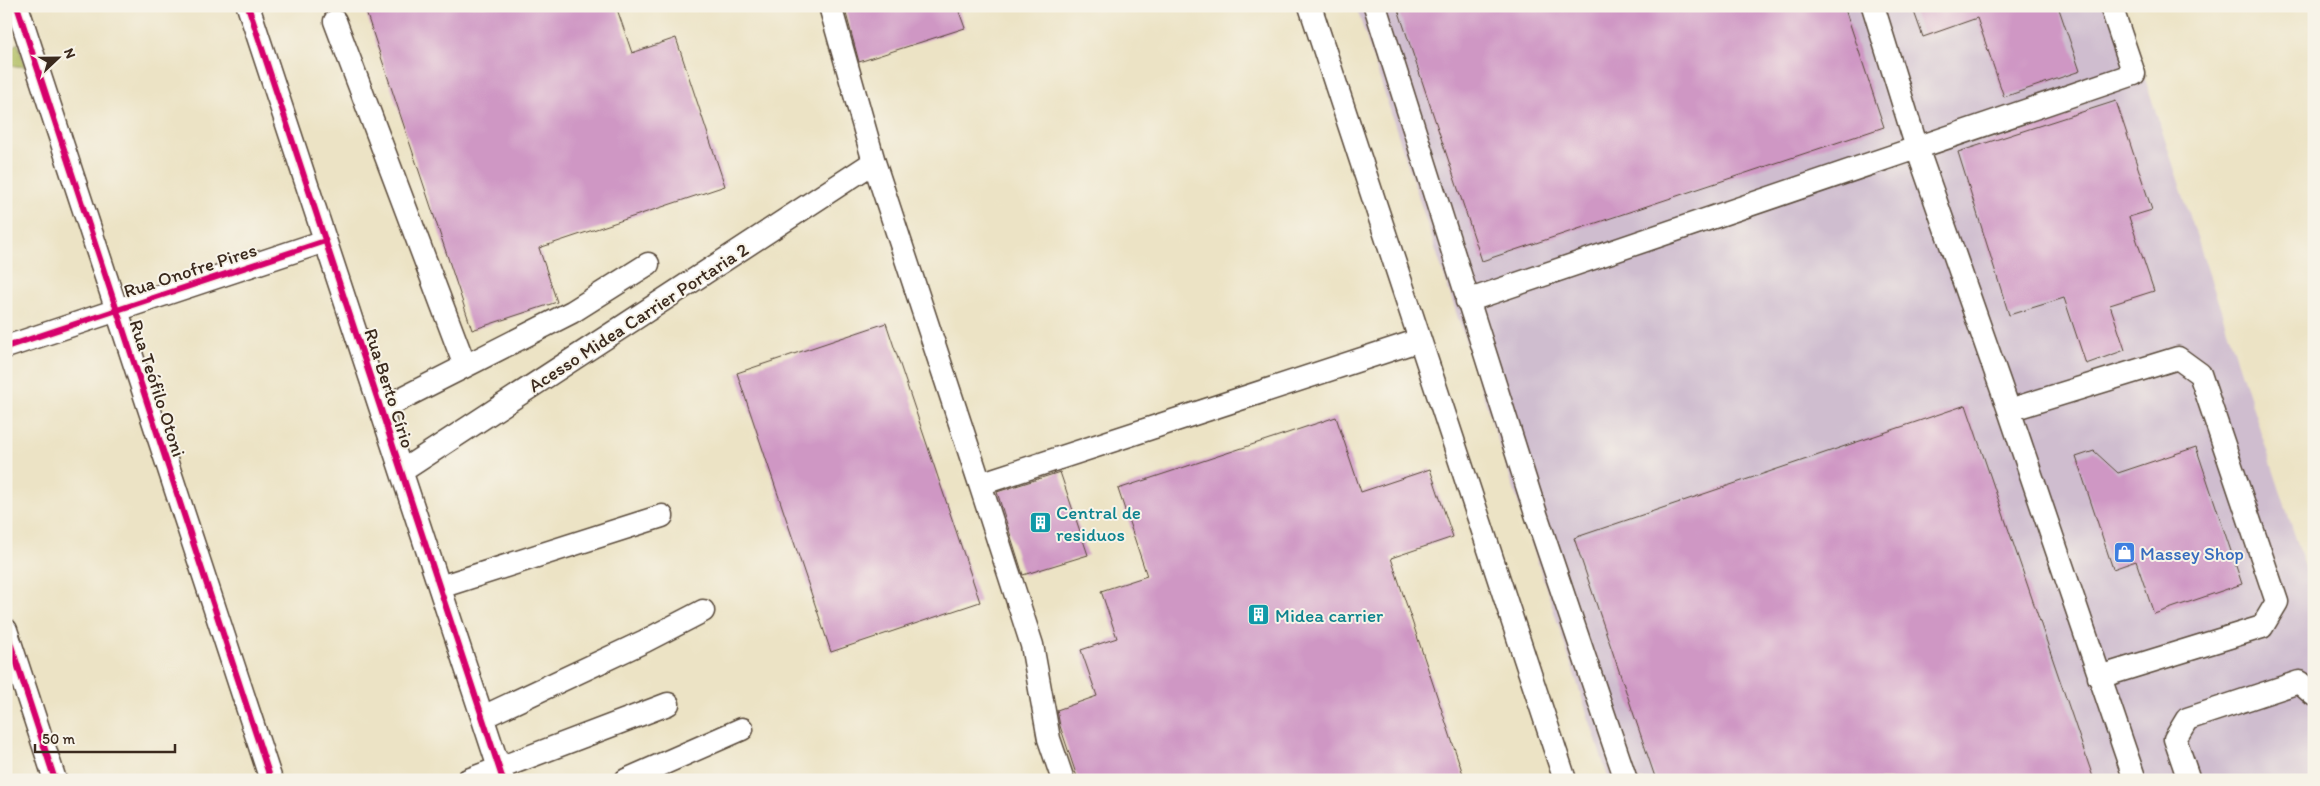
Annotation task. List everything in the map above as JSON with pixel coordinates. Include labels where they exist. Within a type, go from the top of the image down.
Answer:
[{"type":"street","name":"Rua Teófilo Otoni","points":[[17,6],[271,780]]},
{"type":"street","name":"Rua Berto Círio","points":[[248,6],[502,775]]},
{"type":"street","points":[[830,6],[874,162],[1032,644],[1049,739],[1063,780]]},
{"type":"street","points":[[1310,6],[1565,780]]},
{"type":"street","points":[[1375,6],[1536,514],[1626,780]]},
{"type":"street","points":[[1872,6],[1917,148],[2009,410],[2134,780]]},
{"type":"street","points":[[1468,301],[2134,74],[2111,6]]},
{"type":"street","points":[[335,21],[466,366]]},
{"type":"street","name":"Acesso Midea Carrier Portaria 2","points":[[402,471],[874,162]]},
{"type":"street","name":"Rua Onofre Pires","points":[[6,347],[325,241]]},
{"type":"street","points":[[381,409],[572,312],[648,264]]},
{"type":"street","points":[[980,484],[1420,340]]},
{"type":"street","points":[[2009,410],[2178,358],[2200,374],[2277,602],[2262,627],[2099,677]]},
{"type":"street","points":[[440,587],[662,516]]},
{"type":"street","points":[[483,718],[612,658],[703,611]]},
{"type":"street","points":[[6,630],[54,780]]},
{"type":"street","points":[[2189,780],[2175,739],[2187,719],[2299,682],[2314,695]]},
{"type":"street","points":[[468,780],[502,775],[668,704]]},
{"type":"street","points":[[626,780],[742,729]]},
{"type":"shaded area","points":[[1356,6],[2121,6],[2314,594],[2314,780],[1609,780]]},
{"type":"green space","points":[[18,43],[25,67],[7,65],[6,50]]},
{"type":"building","points":[[364,6],[616,6],[632,53],[676,38],[725,186],[539,248],[557,302],[472,330]]},
{"type":"building","points":[[844,6],[957,6],[965,28],[859,62]]},
{"type":"building","points":[[1397,6],[1844,6],[1884,127],[1482,261]]},
{"type":"building","points":[[1912,6],[2058,6],[2080,71],[2004,97],[1977,18],[1923,37]]},
{"type":"building","points":[[2116,101],[2152,210],[2129,217],[2154,291],[2110,305],[2125,350],[2086,364],[2064,298],[2009,315],[1958,152]]},
{"type":"building","points":[[886,323],[980,602],[831,652],[737,373]]},
{"type":"building","points":[[1966,405],[2094,780],[1656,780],[1574,538]]},
{"type":"building","name":"Midea carrier","points":[[1336,417],[1361,492],[1430,469],[1453,537],[1391,558],[1465,780],[1078,780],[1060,726],[1057,710],[1097,696],[1081,650],[1117,638],[1101,591],[1147,576],[1118,489]]},
{"type":"building","points":[[2196,447],[2242,584],[2154,614],[2136,561],[2113,569],[2076,457],[2094,451],[2118,473]]},
{"type":"building","name":"Central de residuos","points":[[1060,472],[1088,555],[1023,575],[997,492]]},
{"type":"cycle path","points":[[17,6],[271,780]]},
{"type":"cycle path","points":[[248,6],[503,780]]},
{"type":"cycle path","points":[[6,347],[325,241]]},
{"type":"cycle path","points":[[6,630],[55,780]]},
{"type":"place","name":"Central de residuos","points":[[1040,523]]},
{"type":"place","name":"Massey Shop","points":[[2124,553]]},
{"type":"place","name":"Midea carrier","points":[[1259,615]]}]
